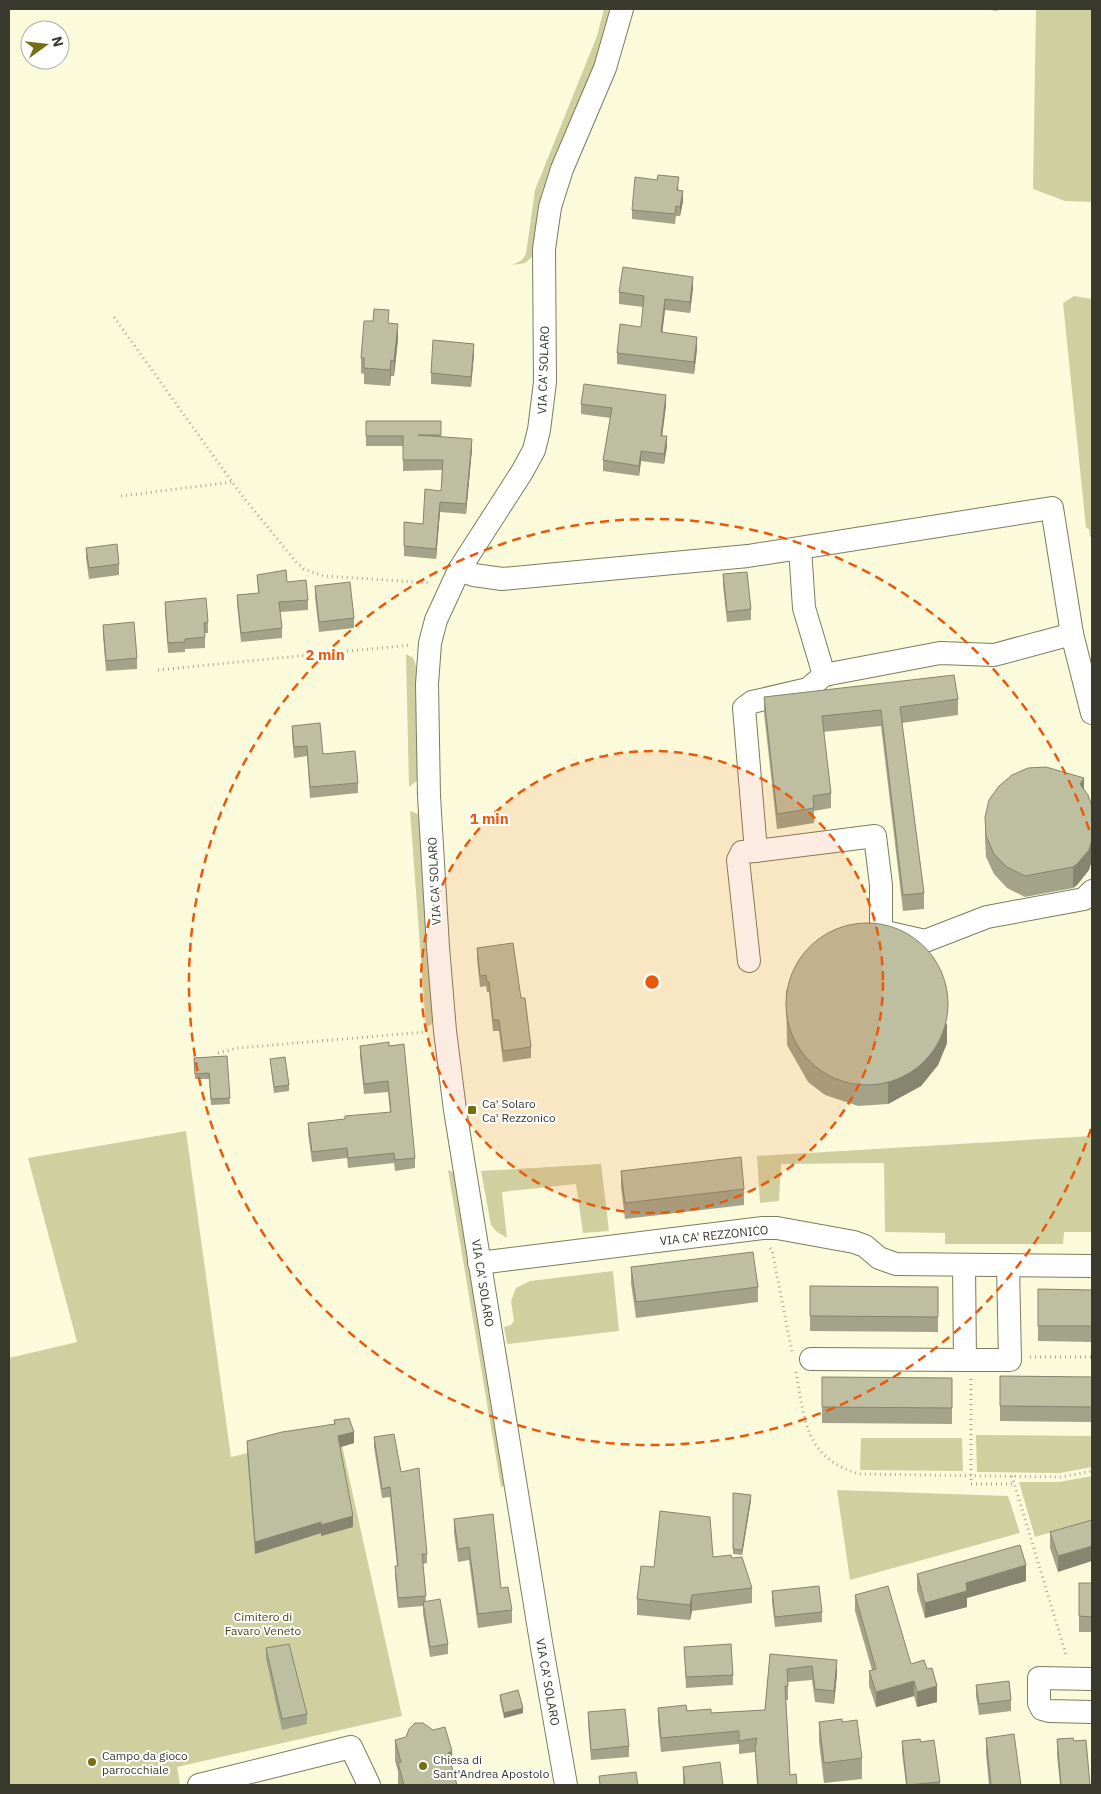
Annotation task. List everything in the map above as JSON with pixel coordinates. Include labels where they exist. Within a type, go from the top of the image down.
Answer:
[{"type":"street","name":"VIA CA' SOLARO","points":[[566,1785],[479,1263],[455,1110],[445,1031],[429,796],[427,684],[430,644],[436,620],[455,578],[522,472],[536,444],[541,422],[545,382],[544,257],[550,207],[562,169],[605,68],[622,9]]},
{"type":"street","points":[[455,578],[474,575],[502,579],[748,556],[1052,508],[1072,634],[1092,713]]},
{"type":"street","points":[[800,548],[804,608],[824,675]]},
{"type":"street","points":[[756,851],[744,708],[752,702],[808,690],[824,675],[940,653],[994,655],[1072,634]]},
{"type":"street","points":[[749,961],[738,860],[742,852],[875,836],[881,885],[882,931],[925,941],[987,917],[1084,899],[1092,891]]},
{"type":"street","name":"VIA CA' REZZONICO","points":[[479,1263],[763,1228],[777,1228],[854,1242],[865,1246],[879,1258],[896,1264],[1092,1266]]},
{"type":"street","points":[[964,1265],[968,1367]]},
{"type":"street","points":[[799,1361],[968,1367],[1010,1360],[1008,1265]]},
{"type":"street","points":[[1083,1679],[1039,1678],[1039,1703],[1042,1709],[1049,1711],[1092,1712]]},
{"type":"street","points":[[199,1785],[351,1747],[369,1785]]},
{"type":"path","points":[[114,317],[233,482],[296,562],[304,569],[324,576],[455,578]]},
{"type":"path","points":[[121,496],[233,482]]},
{"type":"path","points":[[158,670],[430,644]]},
{"type":"path","points":[[218,1053],[238,1048],[445,1031]]},
{"type":"path","points":[[768,1246],[772,1250],[799,1361],[805,1424],[810,1437],[825,1456],[834,1463],[858,1474],[1061,1477],[1092,1471]]},
{"type":"path","points":[[1010,1356],[1092,1357]]},
{"type":"path","points":[[968,1367],[971,1484],[1014,1484]]},
{"type":"path","points":[[1012,1476],[1083,1679]]},
{"type":"green space","points":[[604,9],[613,9],[606,37],[573,124],[542,192],[533,256],[525,263],[512,265],[522,260],[526,254],[535,190],[597,36]]},
{"type":"green space","points":[[1036,9],[1092,9],[1092,202],[1065,201],[1033,189]]},
{"type":"green space","points":[[1074,296],[1092,299],[1092,537],[1090,537],[1089,529],[1086,528],[1063,303]]},
{"type":"green space","points":[[406,654],[413,658],[416,666],[419,779],[409,787]]},
{"type":"green space","points":[[410,811],[421,815],[434,1021],[426,1027]]},
{"type":"green space","name":"Cimitero di Favaro Veneto","points":[[186,1131],[231,1457],[339,1432],[402,1716],[177,1767],[180,1785],[9,1785],[9,1358],[77,1342],[28,1158]]},
{"type":"green space","points":[[1092,1136],[1092,1232],[1064,1232],[1063,1244],[945,1244],[945,1233],[885,1232],[884,1163],[781,1164],[779,1201],[760,1203],[757,1156]]},
{"type":"green space","points":[[601,1164],[609,1231],[583,1233],[576,1184],[502,1192],[507,1238],[496,1231],[491,1225],[481,1171]]},
{"type":"green space","points":[[448,1170],[453,1172],[456,1177],[507,1485],[501,1487]]},
{"type":"green space","points":[[613,1271],[619,1331],[507,1344],[504,1327],[511,1325],[514,1321],[511,1301],[516,1288],[530,1281]]},
{"type":"green space","points":[[976,1435],[1092,1436],[1092,1467],[1060,1473],[977,1472]]},
{"type":"green space","points":[[861,1438],[962,1438],[963,1471],[860,1470]]},
{"type":"green space","points":[[1092,1476],[1092,1520],[1035,1537],[1019,1482],[1059,1482]]},
{"type":"green space","points":[[837,1490],[1008,1496],[1020,1533],[850,1580]]},
{"type":"building","points":[[658,175],[679,177],[677,190],[683,191],[680,207],[676,206],[675,214],[632,210],[635,177],[657,180]]},
{"type":"building","points":[[623,267],[693,277],[690,302],[665,299],[661,332],[697,337],[694,362],[617,353],[620,324],[641,327],[644,296],[619,292]]},
{"type":"building","points":[[374,309],[389,310],[388,323],[398,324],[394,361],[391,360],[390,370],[364,368],[364,358],[361,358],[364,321],[373,321]]},
{"type":"building","points":[[433,340],[474,344],[471,377],[431,373]]},
{"type":"building","points":[[584,384],[666,395],[661,436],[667,436],[664,454],[641,451],[639,466],[603,460],[612,408],[581,404]]},
{"type":"building","points":[[366,421],[441,421],[441,435],[418,435],[472,439],[466,504],[440,502],[436,549],[404,546],[404,522],[423,524],[425,489],[441,491],[443,460],[403,460],[403,436],[366,436]]},
{"type":"building","points":[[117,544],[119,564],[89,568],[86,548]]},
{"type":"building","points":[[286,570],[287,582],[306,580],[308,600],[279,602],[282,628],[241,633],[237,595],[259,593],[257,575]]},
{"type":"building","points":[[747,572],[751,609],[727,612],[723,574]]},
{"type":"building","points":[[350,582],[354,618],[319,622],[315,586]]},
{"type":"building","points":[[206,598],[208,622],[204,623],[205,637],[185,639],[185,642],[168,643],[165,602]]},
{"type":"building","points":[[134,622],[137,658],[106,661],[103,625]]},
{"type":"building","points":[[954,675],[958,699],[900,707],[924,893],[903,895],[881,710],[822,716],[831,793],[813,796],[814,808],[777,814],[764,697]]},
{"type":"building","points":[[320,723],[323,754],[355,751],[358,783],[310,787],[307,746],[294,747],[292,726]]},
{"type":"building","points":[[1046,767],[1084,778],[1080,784],[1088,795],[1092,806],[1092,840],[1089,850],[1073,867],[1025,876],[1007,867],[994,854],[986,836],[985,817],[989,800],[999,786],[1012,775],[1028,768]]},
{"type":"building","points":[[875,923],[891,926],[905,932],[919,941],[930,952],[945,980],[948,1004],[947,1020],[939,1042],[930,1056],[919,1067],[891,1082],[859,1085],[843,1082],[829,1076],[815,1067],[804,1056],[789,1028],[786,996],[789,980],[795,966],[804,952],[815,941],[843,926]]},
{"type":"building","points":[[513,943],[521,998],[525,998],[531,1047],[503,1051],[499,1020],[493,1020],[489,982],[487,982],[486,975],[480,976],[477,948]]},
{"type":"building","points":[[389,1042],[389,1046],[404,1044],[415,1158],[395,1160],[394,1153],[348,1158],[347,1148],[312,1152],[308,1123],[345,1119],[345,1116],[391,1112],[388,1081],[364,1084],[360,1046]]},
{"type":"building","points":[[227,1056],[230,1098],[211,1099],[209,1073],[195,1074],[194,1058]]},
{"type":"building","points":[[285,1057],[289,1085],[274,1087],[270,1059]]},
{"type":"building","points":[[741,1157],[744,1189],[625,1203],[621,1171]]},
{"type":"building","points":[[753,1252],[758,1287],[636,1302],[631,1267]]},
{"type":"building","points":[[810,1286],[938,1287],[938,1317],[810,1316]]},
{"type":"building","points":[[1038,1289],[1092,1290],[1092,1326],[1038,1326]]},
{"type":"building","points":[[1000,1376],[1092,1377],[1092,1407],[1000,1406]]},
{"type":"building","points":[[822,1377],[952,1378],[952,1408],[822,1407]]},
{"type":"building","points":[[349,1418],[354,1432],[338,1436],[353,1516],[321,1525],[321,1522],[255,1542],[247,1441],[282,1432],[335,1424],[334,1420]]},
{"type":"building","points":[[394,1434],[401,1472],[419,1468],[427,1554],[422,1554],[426,1596],[398,1598],[395,1566],[398,1566],[390,1487],[382,1489],[374,1437]]},
{"type":"building","points":[[733,1493],[751,1495],[742,1550],[733,1549]]},
{"type":"building","points":[[660,1511],[710,1517],[713,1557],[731,1555],[732,1558],[742,1557],[752,1588],[692,1595],[690,1605],[637,1599],[641,1566],[654,1567]]},
{"type":"building","points":[[493,1514],[501,1588],[508,1587],[512,1610],[478,1614],[469,1547],[458,1549],[454,1519]]},
{"type":"building","points":[[1092,1520],[1092,1546],[1058,1556],[1050,1532]]},
{"type":"building","points":[[1020,1545],[1026,1565],[966,1583],[967,1591],[925,1603],[917,1574]]},
{"type":"building","points":[[1079,1583],[1092,1583],[1092,1617],[1079,1616]]},
{"type":"building","points":[[819,1586],[822,1612],[775,1617],[772,1591]]},
{"type":"building","points":[[888,1586],[911,1664],[924,1660],[927,1669],[932,1668],[937,1686],[917,1692],[914,1681],[876,1692],[869,1671],[876,1669],[855,1595]]},
{"type":"building","points":[[440,1599],[448,1644],[430,1647],[423,1602]]},
{"type":"building","points":[[289,1644],[307,1714],[282,1719],[266,1648]]},
{"type":"building","points":[[731,1644],[733,1675],[686,1677],[684,1647]]},
{"type":"building","points":[[770,1654],[837,1660],[834,1691],[815,1689],[812,1666],[787,1669],[788,1686],[785,1686],[790,1775],[796,1774],[797,1785],[758,1785],[755,1748],[757,1738],[739,1741],[739,1731],[661,1738],[658,1708],[686,1705],[687,1711],[711,1709],[711,1713],[765,1710]]},
{"type":"building","points":[[1009,1681],[1011,1700],[979,1704],[976,1685]]},
{"type":"building","points":[[518,1690],[523,1708],[504,1713],[500,1695]]},
{"type":"building","points":[[625,1709],[629,1746],[591,1750],[588,1712]]},
{"type":"building","points":[[842,1719],[842,1722],[857,1720],[862,1758],[824,1763],[819,1722]]},
{"type":"building","name":"Chiesa di Sant'Andrea Apostolo","points":[[415,1723],[423,1723],[433,1730],[445,1727],[452,1751],[448,1753],[457,1785],[404,1785],[398,1763],[401,1762],[395,1740],[406,1737],[409,1729]]},
{"type":"building","points":[[1014,1734],[1021,1785],[991,1785],[986,1738]]},
{"type":"building","points":[[1073,1738],[1074,1741],[1086,1740],[1090,1785],[1061,1785],[1057,1739]]},
{"type":"building","points":[[920,1739],[921,1742],[934,1740],[940,1782],[907,1785],[902,1741]]},
{"type":"building","points":[[720,1762],[723,1785],[685,1785],[683,1767]]},
{"type":"building","points":[[636,1772],[638,1785],[600,1785],[599,1776]]},
{"type":"place","name":"Ca' Solaro Ca' Rezzonico","points":[[472,1110]]},
{"type":"place","name":"Campo da gioco parrocchiale","points":[[92,1762]]},
{"type":"place","name":"Chiesa di Sant'Andrea Apostolo","points":[[423,1766]]}]
